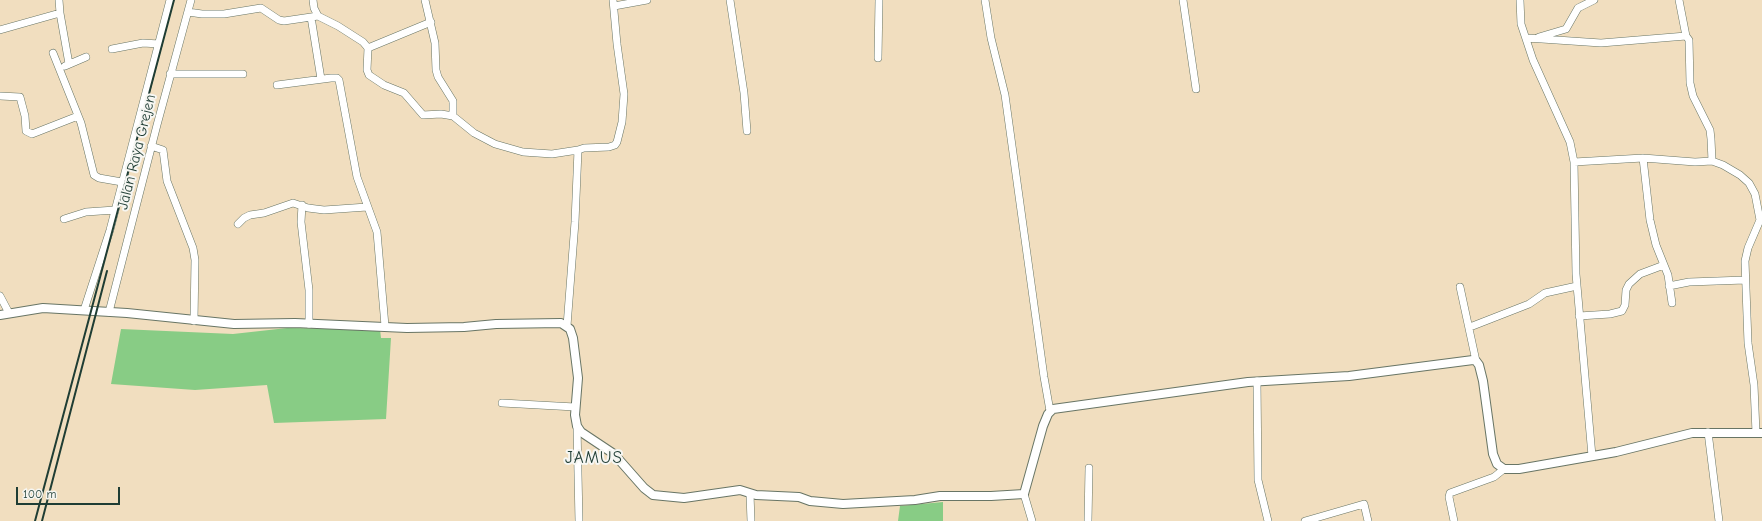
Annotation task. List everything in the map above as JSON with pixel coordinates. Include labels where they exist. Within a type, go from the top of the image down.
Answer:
[{"type":"street","points":[[59,0],[68,64]]},
{"type":"street","points":[[84,310],[115,210],[170,0]]},
{"type":"street","name":"Jalan Raya Grejen","points":[[109,312],[151,146],[191,0]]},
{"type":"street","points":[[313,0],[321,79]]},
{"type":"street","points":[[425,0],[435,43],[436,70],[438,77],[454,101],[453,116]]},
{"type":"street","points":[[188,12],[202,14],[224,14],[261,8],[279,20],[284,21],[314,16],[338,26],[363,42],[368,48],[367,70],[372,78],[404,93],[423,115],[441,114],[453,116],[474,133],[495,144],[523,152],[552,154],[584,148],[609,147],[617,142],[622,122],[624,94],[613,3],[647,0]]},
{"type":"street","points":[[730,0],[744,93],[747,131]]},
{"type":"street","points":[[878,58],[879,0]]},
{"type":"street","points":[[985,0],[991,38],[1005,96],[1050,411],[1043,426],[1024,494],[1032,521]]},
{"type":"street","points":[[1183,0],[1196,89]]},
{"type":"street","points":[[1520,0],[1521,24],[1530,38],[1533,60],[1570,142],[1574,162],[1577,286],[1592,456]]},
{"type":"street","points":[[1530,38],[1566,30],[1578,8],[1594,0]]},
{"type":"street","points":[[1679,0],[1686,36],[1689,40],[1690,83],[1693,96],[1710,130],[1712,162]]},
{"type":"street","points":[[0,30],[60,13]]},
{"type":"street","points":[[368,48],[431,22]]},
{"type":"street","points":[[1530,38],[1601,43],[1686,36]]},
{"type":"street","points":[[112,49],[143,43],[158,44]]},
{"type":"street","points":[[53,53],[78,116],[94,174],[99,178],[122,182]]},
{"type":"street","points":[[59,68],[86,57]]},
{"type":"street","points":[[170,74],[243,74]]},
{"type":"street","points":[[277,85],[321,79],[335,78],[339,80],[357,177],[377,232],[385,326]]},
{"type":"street","points":[[0,96],[20,97],[25,116],[26,131],[32,134],[78,116]]},
{"type":"street","points":[[151,146],[163,150],[167,181],[193,248],[195,260],[194,321]]},
{"type":"street","points":[[578,150],[575,222],[567,326],[573,338],[578,378],[575,415],[577,426],[579,521]]},
{"type":"street","points":[[1460,287],[1476,361],[1479,365],[1483,381],[1493,454],[1497,464],[1504,469],[1519,469],[1592,456],[1681,435],[1708,432],[1759,433],[1748,343],[1745,261],[1748,248],[1760,220],[1758,204],[1749,183],[1723,164],[1712,162],[1643,158],[1574,162]]},
{"type":"street","points":[[1643,158],[1650,220],[1656,245],[1664,265],[1672,303]]},
{"type":"street","points":[[238,224],[244,218],[271,211],[293,203],[308,208],[324,210],[367,207]]},
{"type":"street","points":[[302,205],[301,222],[309,290],[309,324]]},
{"type":"street","points":[[64,219],[86,212],[115,210]]},
{"type":"street","points":[[1579,316],[1610,314],[1622,311],[1625,304],[1626,290],[1629,284],[1640,274],[1664,265]]},
{"type":"street","points":[[1669,286],[1689,282],[1745,280]]},
{"type":"street","points":[[1470,328],[1529,304],[1545,293],[1577,286]]},
{"type":"street","points":[[0,296],[4,314],[43,308],[97,310],[234,324],[309,324],[434,328],[561,323],[567,326]]},
{"type":"street","points":[[1050,411],[1257,381],[1349,376],[1476,361]]},
{"type":"street","points":[[1257,381],[1258,480],[1268,521]]},
{"type":"street","points":[[502,403],[575,407]]},
{"type":"street","points":[[577,426],[581,432],[614,454],[644,488],[653,494],[684,498],[740,490],[750,494],[799,497],[810,501],[843,504],[915,500],[940,496],[991,496],[1024,494]]},
{"type":"street","points":[[1708,432],[1719,521]]},
{"type":"street","points":[[1088,521],[1090,468]]},
{"type":"street","points":[[1454,521],[1449,497],[1450,493],[1497,476],[1504,469]]},
{"type":"street","points":[[750,494],[751,521]]},
{"type":"street","points":[[1305,521],[1364,504],[1368,521]]},
{"type":"green space","points":[[287,328],[380,329],[381,338],[391,338],[386,419],[274,423],[267,385],[195,390],[111,384],[121,329],[233,334]]},
{"type":"green space","points":[[943,502],[943,521],[898,521],[900,506]]},
{"type":"railway","points":[[35,521],[174,0]]},
{"type":"railway","points":[[42,521],[107,271]]},
{"type":"district","name":"JAMUS","points":[[594,458]]}]
